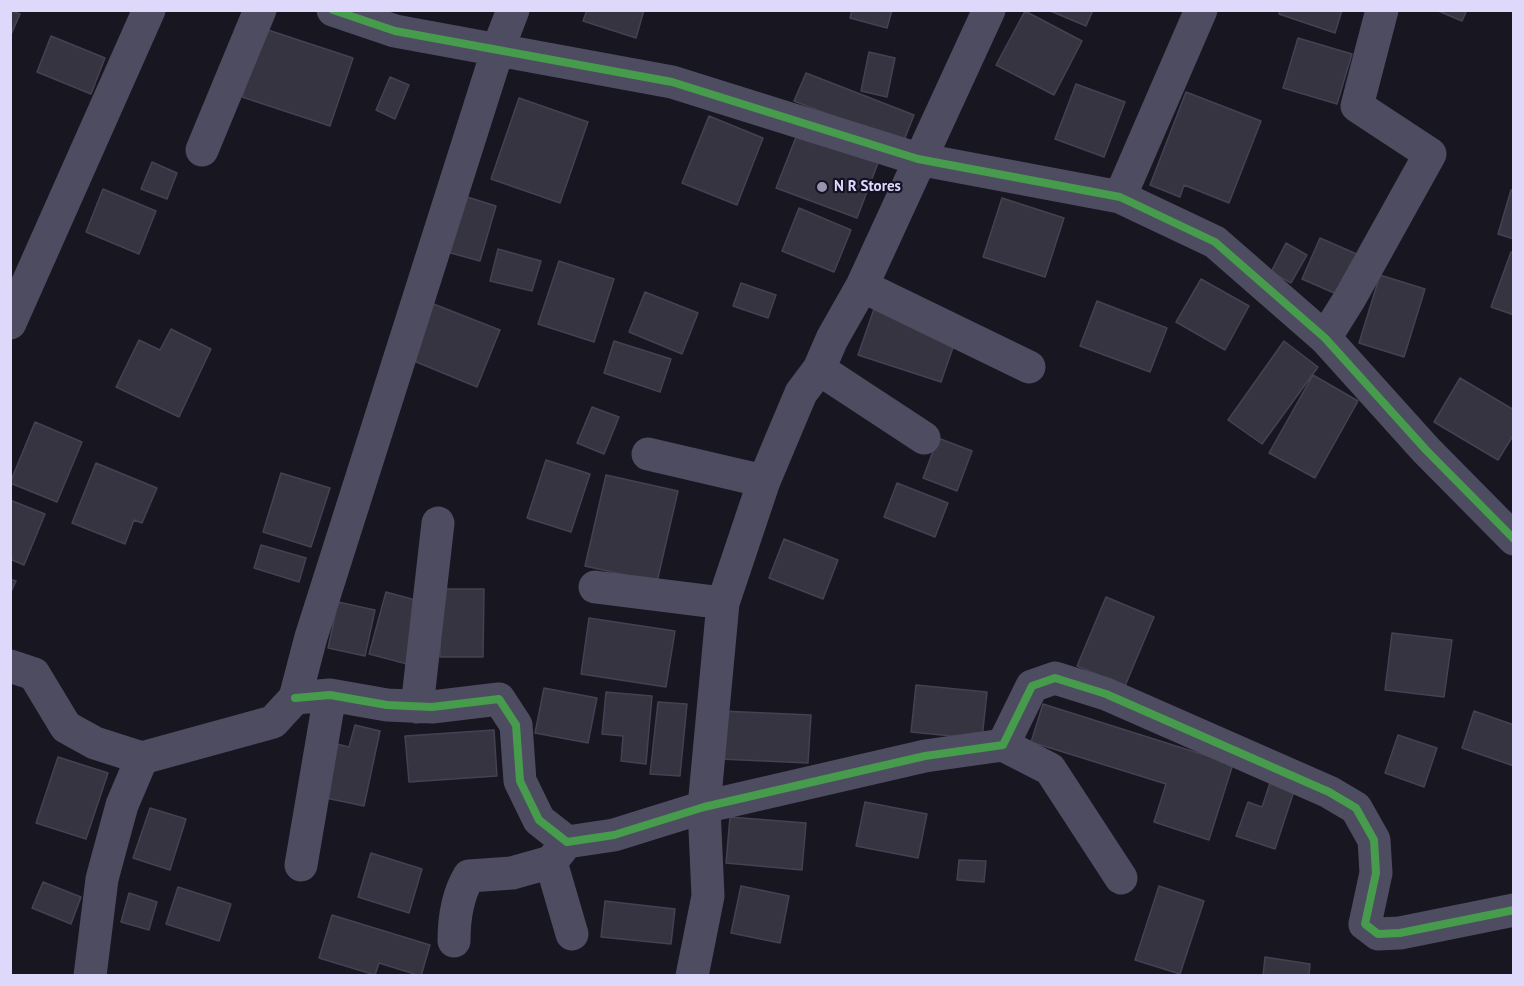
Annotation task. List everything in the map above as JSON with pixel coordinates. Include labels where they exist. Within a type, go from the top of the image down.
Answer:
[{"type":"street","points":[[11,321],[149,10]]},
{"type":"street","points":[[202,150],[260,10]]},
{"type":"street","points":[[333,10],[395,31],[672,82],[918,159],[1120,197],[1215,242],[1325,338],[1426,450],[1514,539]]},
{"type":"street","points":[[10,666],[34,674],[66,727],[95,743],[142,758],[273,722],[295,698],[311,637],[498,49],[513,10]]},
{"type":"street","points":[[692,975],[708,896],[704,807],[723,603],[764,481],[801,393],[819,369],[832,339],[862,286],[918,159],[989,10]]},
{"type":"street","points":[[1120,197],[1201,10]]},
{"type":"street","points":[[1325,338],[1350,298],[1430,154],[1357,106],[1382,10]]},
{"type":"street","points":[[862,286],[1029,367]]},
{"type":"street","points":[[819,369],[924,438]]},
{"type":"street","points":[[648,454],[764,481]]},
{"type":"street","points":[[417,707],[438,523]]},
{"type":"street","points":[[595,587],[723,603]]},
{"type":"street","points":[[1003,745],[1032,686],[1055,678],[1106,694],[1329,792],[1356,808],[1374,840],[1376,873],[1365,924],[1378,934],[1400,933],[1514,910]]},
{"type":"street","points":[[295,698],[330,695],[387,705],[432,708],[499,699],[516,725],[520,781],[539,820],[559,852],[572,934]]},
{"type":"street","points":[[301,865],[330,695]]},
{"type":"street","points":[[454,941],[460,890],[469,876],[512,873],[559,852],[704,807],[925,756],[1003,745],[1050,769],[1121,878]]},
{"type":"street","points":[[90,975],[102,879],[122,805],[142,758]]},
{"type":"building","points":[[10,10],[20,14],[10,37]]},
{"type":"building","points":[[587,10],[644,10],[636,38],[583,21]]},
{"type":"building","points":[[852,10],[892,10],[887,28],[850,18]]},
{"type":"building","points":[[1048,10],[1093,10],[1086,26]]},
{"type":"building","points":[[1280,10],[1342,10],[1335,33],[1279,14]]},
{"type":"building","points":[[1436,10],[1467,10],[1462,21]]},
{"type":"building","points":[[1025,11],[1082,41],[1054,95],[996,65]]},
{"type":"building","points":[[265,29],[353,58],[330,126],[242,97]]},
{"type":"building","points":[[51,36],[105,58],[91,94],[37,72]]},
{"type":"building","points":[[1298,38],[1352,54],[1337,104],[1283,88]]},
{"type":"building","points":[[869,52],[895,58],[887,97],[861,91]]},
{"type":"building","points":[[806,73],[914,115],[903,143],[794,101]]},
{"type":"building","points":[[390,77],[409,85],[395,119],[376,110]]},
{"type":"building","points":[[1076,84],[1125,102],[1104,157],[1055,139]]},
{"type":"building","points":[[1186,92],[1261,121],[1229,203],[1184,185],[1180,197],[1150,185]]},
{"type":"building","points":[[519,98],[588,122],[560,203],[491,179]]},
{"type":"building","points":[[709,116],[763,138],[737,205],[682,183]]},
{"type":"building","points":[[798,132],[878,163],[857,218],[776,188]]},
{"type":"building","points":[[152,162],[177,173],[167,199],[141,189]]},
{"type":"building","points":[[103,189],[156,211],[139,254],[86,232]]},
{"type":"building","points":[[1511,190],[1514,191],[1514,239],[1498,234]]},
{"type":"building","points":[[464,196],[496,206],[480,261],[447,252]]},
{"type":"building","points":[[1002,198],[1064,218],[1045,277],[983,257]]},
{"type":"building","points":[[799,208],[851,230],[834,272],[782,251]]},
{"type":"building","points":[[1320,238],[1359,255],[1341,296],[1302,279]]},
{"type":"building","points":[[1286,243],[1307,255],[1291,283],[1271,272]]},
{"type":"building","points":[[498,249],[541,261],[532,291],[490,281]]},
{"type":"building","points":[[1511,252],[1514,253],[1514,315],[1491,307]]},
{"type":"building","points":[[559,261],[614,279],[594,342],[538,324]]},
{"type":"building","points":[[1380,275],[1425,289],[1404,357],[1359,343]]},
{"type":"building","points":[[1201,279],[1249,306],[1225,350],[1176,322]]},
{"type":"building","points":[[741,283],[776,295],[768,318],[733,306]]},
{"type":"building","points":[[645,292],[698,313],[682,354],[629,332]]},
{"type":"building","points":[[1097,301],[1167,328],[1150,372],[1080,346]]},
{"type":"building","points":[[431,303],[500,330],[477,387],[409,359]]},
{"type":"building","points":[[875,306],[958,333],[941,382],[858,355]]},
{"type":"building","points":[[171,329],[211,349],[179,417],[116,387],[139,340],[160,350]]},
{"type":"building","points":[[614,341],[671,359],[660,392],[604,373]]},
{"type":"building","points":[[1284,341],[1318,367],[1262,444],[1228,420]]},
{"type":"building","points":[[1313,375],[1358,401],[1315,478],[1269,453]]},
{"type":"building","points":[[1460,378],[1514,410],[1514,434],[1498,460],[1434,422]]},
{"type":"building","points":[[592,407],[619,417],[604,454],[577,443]]},
{"type":"building","points":[[35,422],[82,442],[57,502],[10,483]]},
{"type":"building","points":[[938,438],[972,451],[957,491],[923,478]]},
{"type":"building","points":[[546,460],[590,474],[571,532],[527,518]]},
{"type":"building","points":[[96,463],[157,488],[142,523],[134,520],[125,544],[72,523]]},
{"type":"building","points":[[281,473],[330,488],[311,547],[263,532]]},
{"type":"building","points":[[606,475],[678,491],[657,582],[585,566]]},
{"type":"building","points":[[897,483],[948,503],[935,537],[884,517]]},
{"type":"building","points":[[10,500],[45,514],[24,565],[10,559]]},
{"type":"building","points":[[784,539],[838,560],[823,599],[769,578]]},
{"type":"building","points":[[261,545],[306,558],[299,582],[254,568]]},
{"type":"building","points":[[10,579],[16,581],[10,594]]},
{"type":"building","points":[[441,589],[484,589],[483,657],[440,657]]},
{"type":"building","points":[[386,592],[423,602],[407,664],[369,654]]},
{"type":"building","points":[[1106,597],[1154,617],[1125,686],[1077,666]]},
{"type":"building","points":[[338,602],[375,610],[365,656],[328,648]]},
{"type":"building","points":[[589,618],[675,631],[666,687],[581,674]]},
{"type":"building","points":[[1392,633],[1452,640],[1444,697],[1385,690]]},
{"type":"building","points":[[916,685],[987,692],[982,739],[911,732]]},
{"type":"building","points":[[544,688],[597,698],[588,743],[535,733]]},
{"type":"building","points":[[606,692],[652,696],[646,764],[621,761],[623,736],[602,734]]},
{"type":"building","points":[[658,702],[687,704],[680,776],[650,774]]},
{"type":"building","points":[[1043,704],[1233,764],[1209,840],[1154,822],[1166,784],[1031,742]]},
{"type":"building","points":[[722,711],[811,715],[808,763],[720,759]]},
{"type":"building","points":[[1474,711],[1514,725],[1514,766],[1462,748]]},
{"type":"building","points":[[355,725],[380,731],[364,806],[321,797],[333,743],[349,747]]},
{"type":"building","points":[[494,730],[497,776],[409,782],[405,736]]},
{"type":"building","points":[[1398,735],[1437,748],[1424,787],[1385,773]]},
{"type":"building","points":[[58,757],[108,773],[86,839],[36,823]]},
{"type":"building","points":[[1271,780],[1295,788],[1275,849],[1236,836],[1248,802],[1262,807]]},
{"type":"building","points":[[865,802],[927,814],[918,858],[856,846]]},
{"type":"building","points":[[150,808],[186,819],[170,870],[133,858]]},
{"type":"building","points":[[730,817],[806,823],[802,870],[726,863]]},
{"type":"building","points":[[371,853],[422,869],[409,913],[358,897]]},
{"type":"building","points":[[959,860],[986,861],[984,882],[957,880]]},
{"type":"building","points":[[43,882],[81,897],[71,924],[32,908]]},
{"type":"building","points":[[741,886],[789,896],[780,943],[731,933]]},
{"type":"building","points":[[1159,886],[1204,901],[1180,974],[1135,960]]},
{"type":"building","points":[[178,887],[231,904],[219,941],[166,924]]},
{"type":"building","points":[[129,893],[157,902],[149,930],[121,922]]},
{"type":"building","points":[[605,901],[675,909],[671,944],[601,937]]},
{"type":"building","points":[[332,915],[430,945],[421,976],[379,963],[375,975],[319,958]]},
{"type":"building","points":[[1265,957],[1310,964],[1309,976],[1263,976]]},
{"type":"cycle path","points":[[333,10],[395,31],[672,82],[918,159],[1120,197],[1215,242],[1325,338],[1426,450],[1514,539]]},
{"type":"cycle path","points":[[295,698],[330,695],[387,705],[432,707],[499,699],[516,725],[520,781],[539,820],[567,842],[614,835],[704,807],[925,756],[1003,745],[1032,686],[1055,678],[1106,694],[1329,792],[1356,808],[1374,840],[1376,873],[1365,924],[1378,934],[1400,933],[1514,910]]},
{"type":"place","name":"N R Stores","points":[[822,187]]}]
